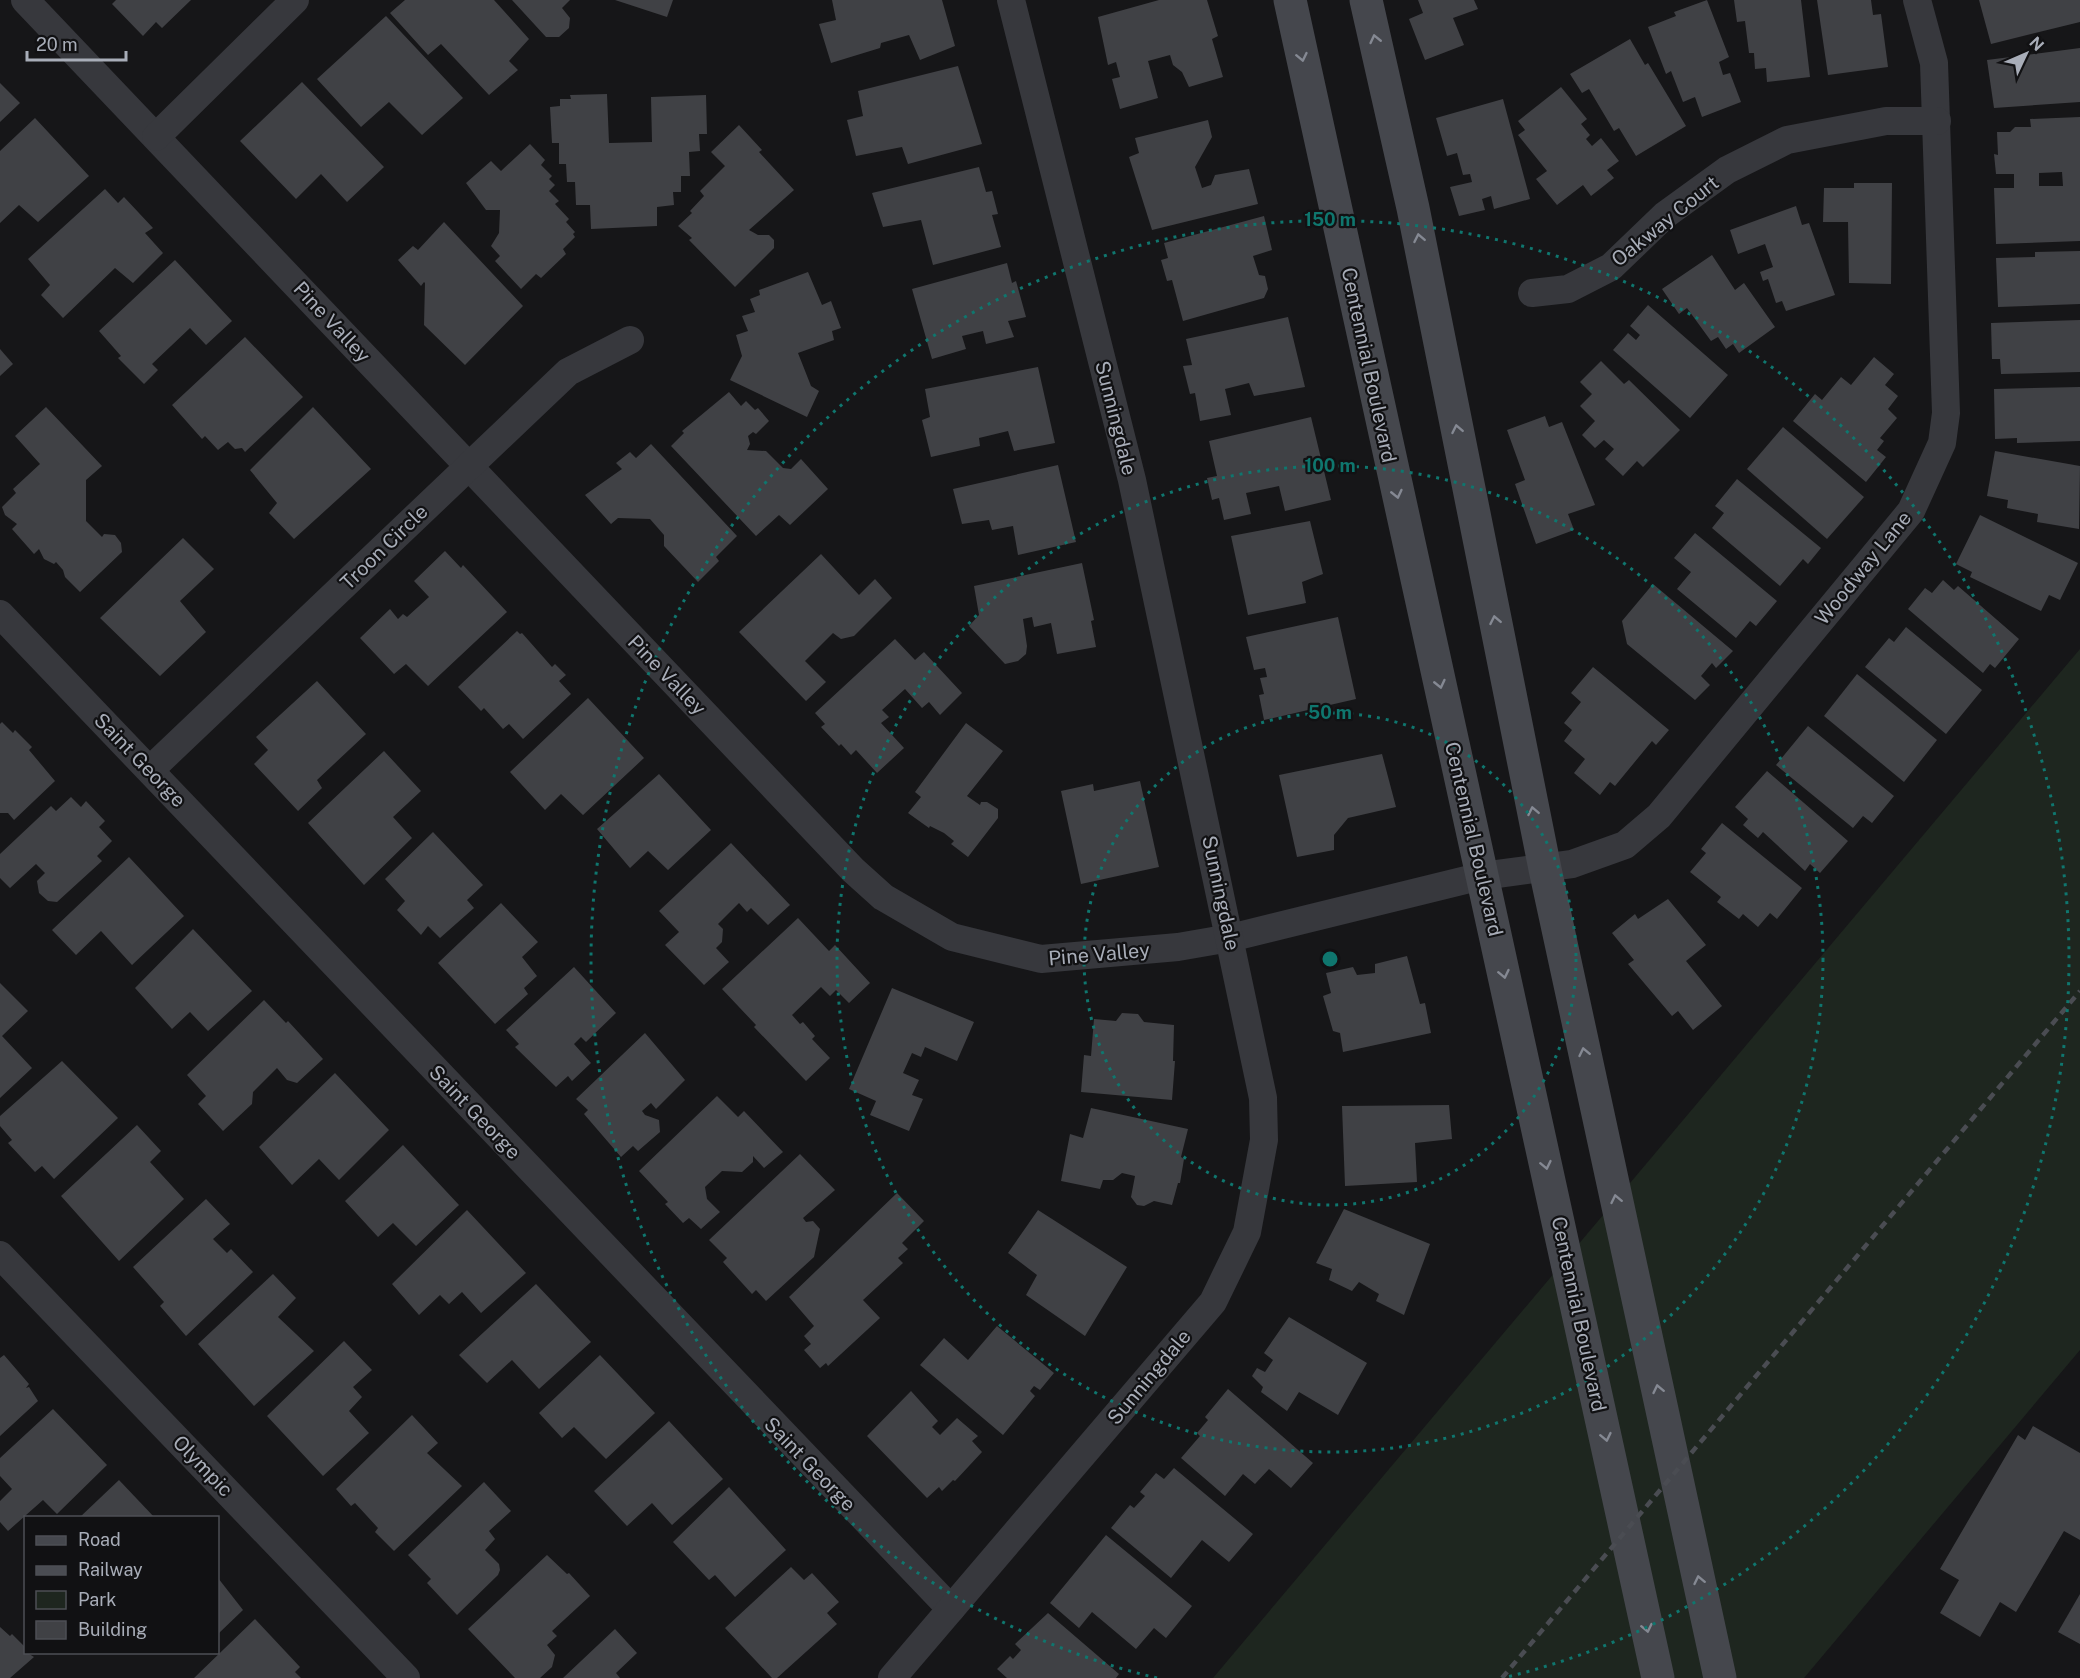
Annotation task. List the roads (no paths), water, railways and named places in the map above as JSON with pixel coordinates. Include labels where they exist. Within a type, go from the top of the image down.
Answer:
[{"type":"main road","name":"Centennial Boulevard","points":[[1290,0],[1658,1678]]},
{"type":"main road","points":[[1366,0],[1413,208],[1545,868],[1720,1678]]},
{"type":"street","name":"Pine Valley","points":[[25,0],[467,467],[853,870],[883,897],[952,938],[1041,959],[1178,947],[1230,938],[1482,876]]},
{"type":"street","points":[[156,137],[295,0]]},
{"type":"street","name":"Sunningdale","points":[[892,1678],[1213,1302],[1247,1232],[1264,1140],[1263,1098],[1132,480],[1011,0]]},
{"type":"street","name":"Woodway Lane","points":[[1482,876],[1572,864],[1625,845],[1659,816],[1911,511],[1941,443],[1946,413],[1934,63],[1917,0]]},
{"type":"street","name":"Oakway Court","points":[[1533,293],[1568,289],[1611,267],[1665,215],[1727,170],[1788,140],[1886,120],[1937,121]]},
{"type":"street","name":"Troon Circle","points":[[150,770],[568,372],[630,340]]},
{"type":"street","name":"Saint George","points":[[0,614],[951,1609]]},
{"type":"street","name":"Olympic","points":[[0,1255],[406,1678]]},
{"type":"railway","points":[[1502,1678],[2080,991]]}]
